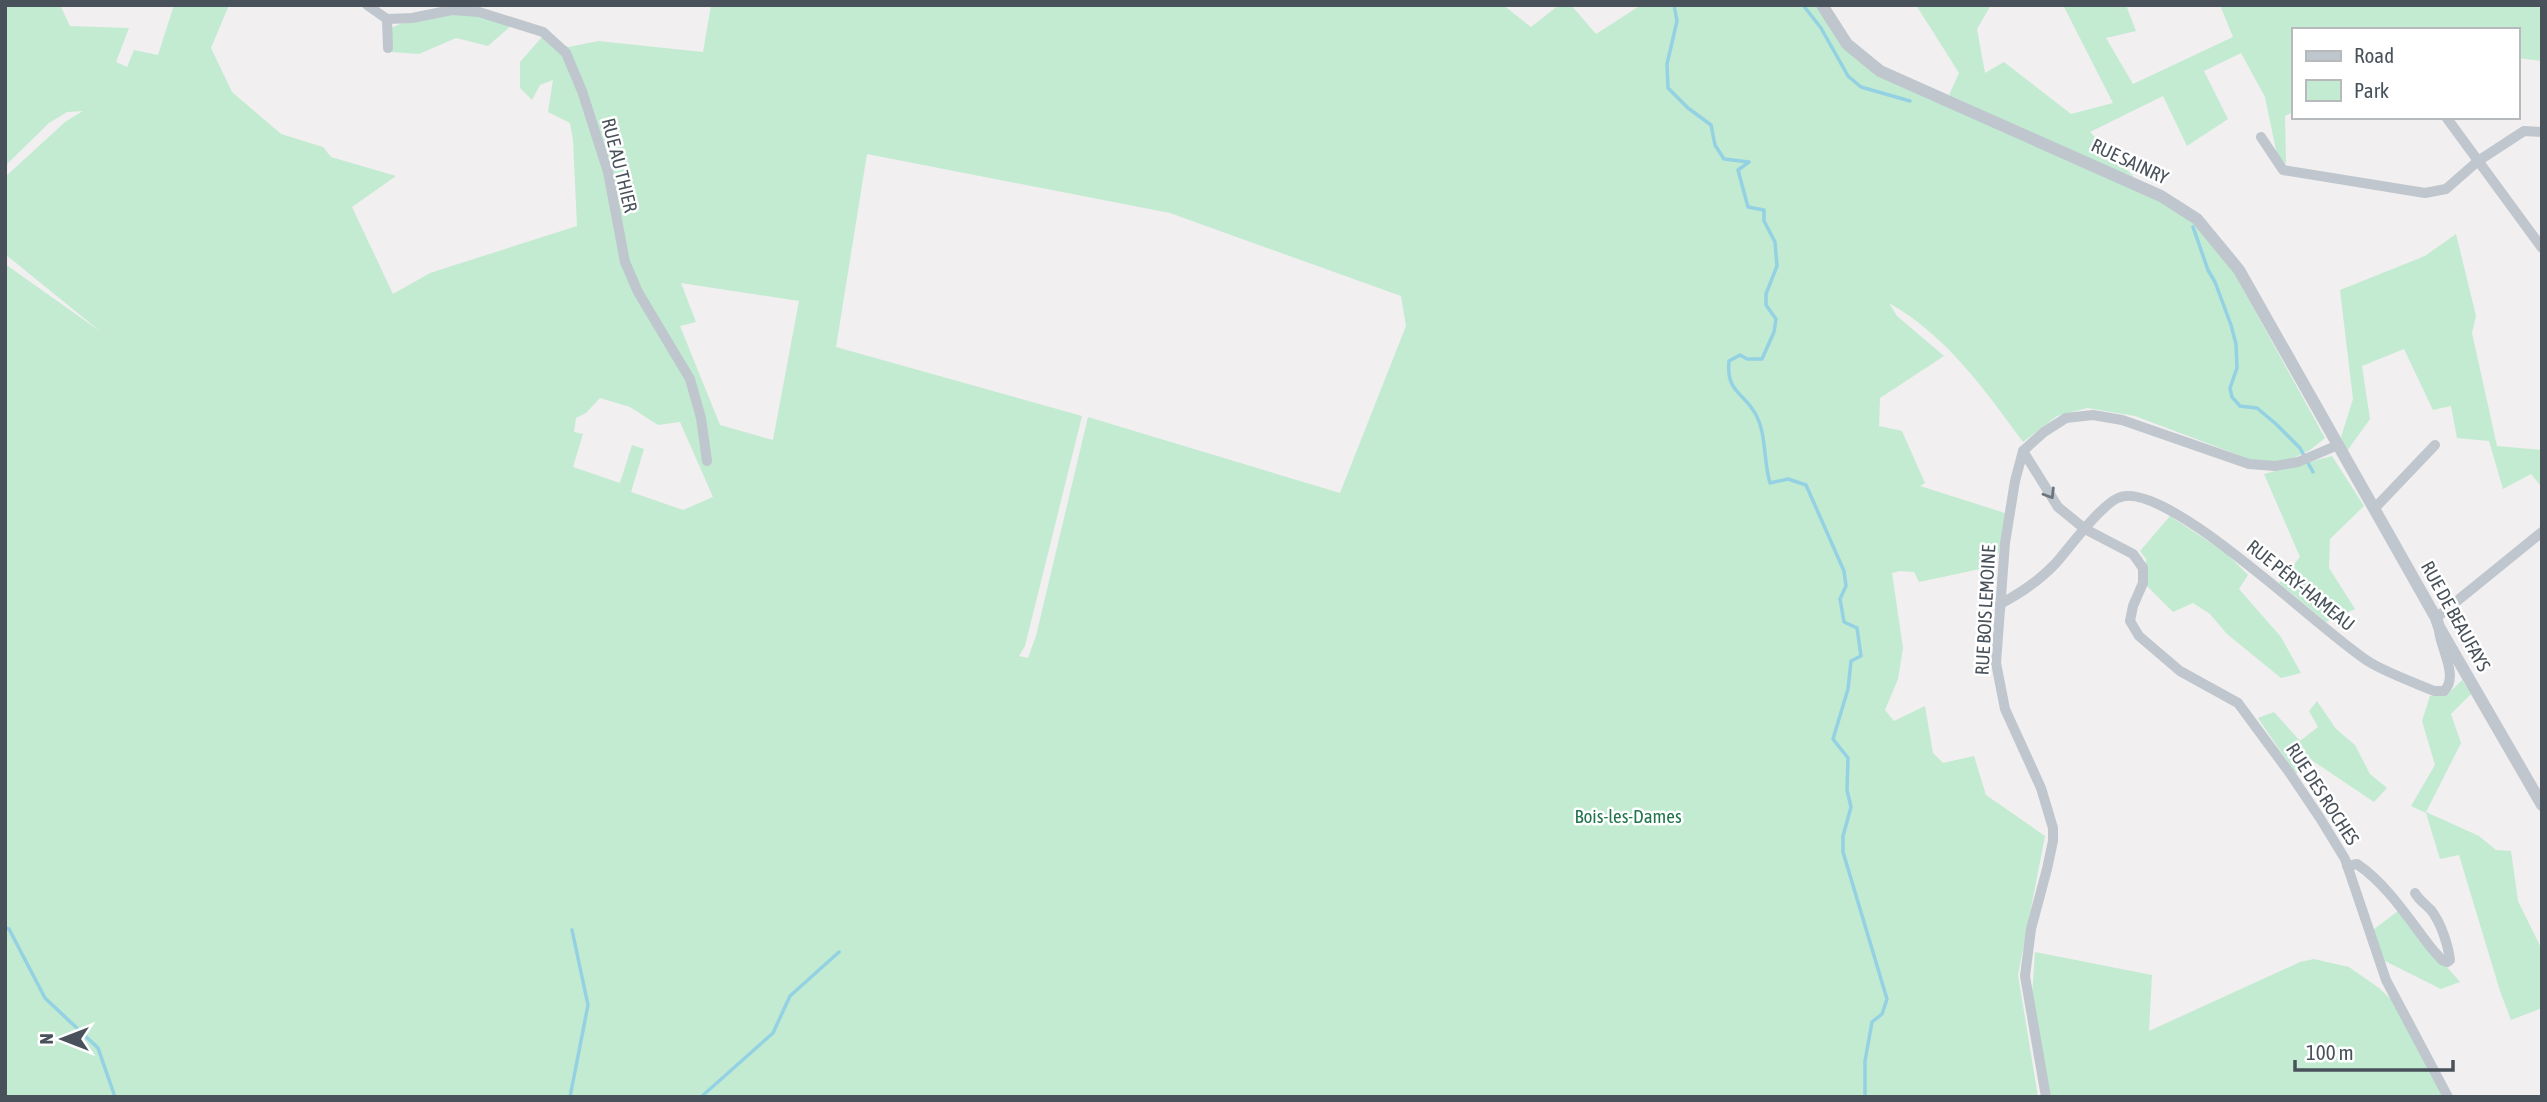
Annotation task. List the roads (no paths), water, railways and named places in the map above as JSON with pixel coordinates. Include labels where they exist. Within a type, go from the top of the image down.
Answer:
[{"type":"street","points":[[367,5],[387,19],[388,48]]},
{"type":"street","name":"RUE SAINRY","points":[[1822,5],[1847,44],[1880,71],[2106,169],[2161,195],[2197,219],[2239,270],[2338,445]]},
{"type":"street","name":"RUE AU THIER","points":[[387,19],[412,18],[452,10],[479,12],[543,32],[566,53],[582,91],[608,172],[625,262],[638,292],[690,379],[701,418],[707,461]]},
{"type":"street","points":[[2447,119],[2542,248]]},
{"type":"street","points":[[2261,137],[2283,170],[2425,193],[2446,189],[2478,161],[2524,131],[2542,132]]},
{"type":"street","points":[[2085,529],[2058,507],[2023,451],[2044,432],[2066,418],[2093,415],[2122,420],[2249,464],[2274,466],[2298,462],[2338,445]]},
{"type":"street","name":"RUE DE BEAUFAYS","points":[[2338,445],[2542,805]]},
{"type":"street","points":[[2375,509],[2435,445]]},
{"type":"street","name":"RUE BOIS LEMOINE","points":[[2023,451],[2005,543],[1996,663],[2001,694],[2011,724],[2044,794],[2053,828],[2048,869],[2031,929],[2025,976],[2046,1097]]},
{"type":"street","name":"RUE PÉRY-HAMEAU","points":[[2000,604],[2024,591],[2054,565],[2117,498],[2133,494],[2168,509],[2232,551],[2370,662],[2434,691],[2444,691],[2449,686],[2451,676],[2437,622]]},
{"type":"street","name":"RUE DES ROCHES","points":[[2085,529],[2133,554],[2143,568],[2143,583],[2130,621],[2139,636],[2180,671],[2238,703],[2289,772],[2347,866],[2386,980],[2448,1097]]},
{"type":"street","points":[[2437,622],[2542,532]]},
{"type":"street","points":[[2347,866],[2357,864],[2369,872],[2442,960],[2450,960],[2449,950],[2432,911],[2415,893]]},
{"type":"waterway","points":[[1674,5],[1677,21],[1667,64],[1668,88],[1688,108],[1711,125],[1715,145],[1724,159],[1749,162],[1738,170],[1748,207],[1764,210],[1764,221],[1775,242],[1777,266],[1766,294],[1766,305],[1776,319],[1774,332],[1762,359],[1747,359],[1740,355],[1729,361],[1730,379],[1759,421],[1770,483],[1788,479],[1806,485],[1844,571],[1846,586],[1840,599],[1844,622],[1857,628],[1861,656],[1851,661],[1848,689],[1833,739],[1848,758],[1847,790],[1851,807],[1843,836],[1843,852],[1887,999],[1882,1014],[1872,1022],[1865,1061],[1865,1097]]},
{"type":"waterway","points":[[1803,5],[1821,28],[1848,76],[1861,87],[1910,101]]},
{"type":"waterway","points":[[2193,227],[2236,344],[2237,368],[2230,388],[2232,397],[2240,406],[2257,408],[2276,424],[2300,448],[2313,472]]},
{"type":"waterway","points":[[5,928],[9,929],[45,998],[98,1048],[115,1097]]},
{"type":"waterway","points":[[570,1097],[588,1005],[572,930]]},
{"type":"waterway","points":[[701,1097],[773,1033],[790,996],[839,952]]},
{"type":"park label","name":"Bois-les-Dames","points":[[1628,816]]}]
